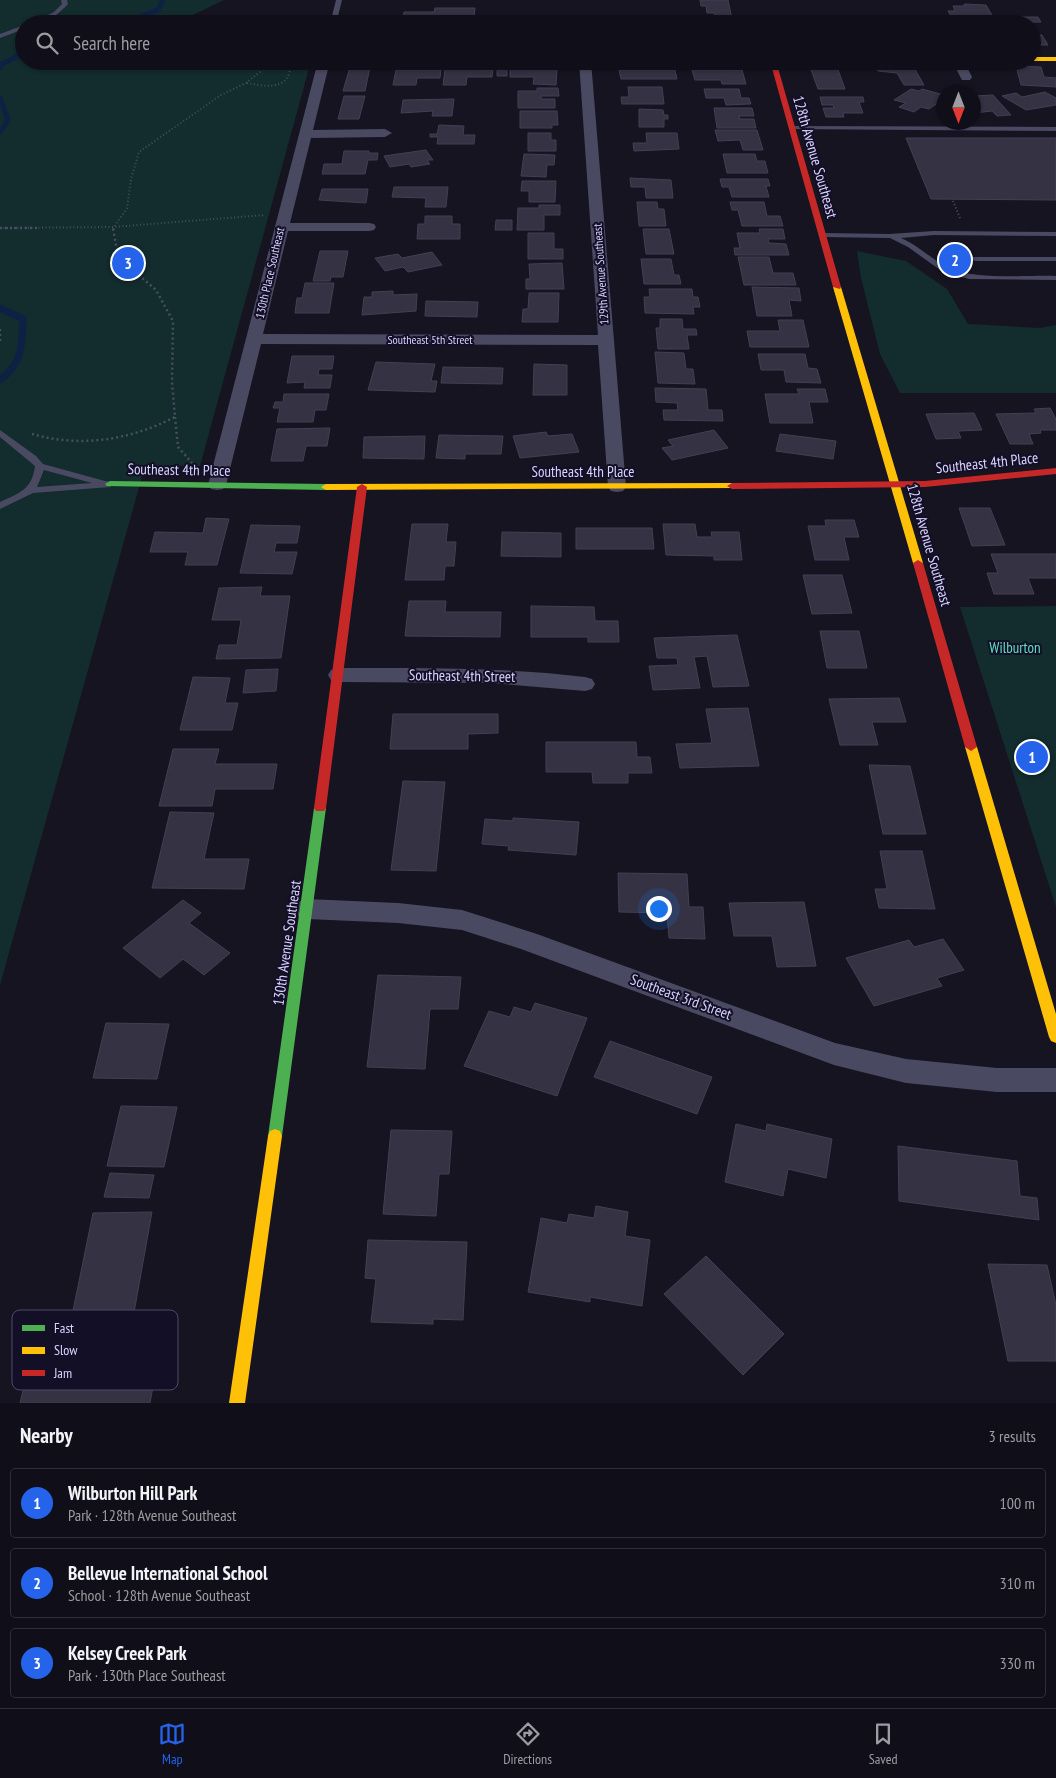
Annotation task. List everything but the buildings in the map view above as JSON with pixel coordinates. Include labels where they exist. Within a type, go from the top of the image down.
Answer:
[{"type":"street","points":[[1041,59],[1056,59]]},
{"type":"street","name":"130th Place Southeast","points":[[217,485],[282,221],[322,70]]},
{"type":"street","name":"129th Avenue Southeast","points":[[586,70],[617,487]]},
{"type":"street","name":"128th Avenue Southeast","points":[[775,70],[822,236],[1056,1037]]},
{"type":"street","points":[[962,70],[966,77]]},
{"type":"street","points":[[305,134],[385,134]]},
{"type":"street","points":[[282,221],[369,227]]},
{"type":"street","name":"Southeast 5th Street","points":[[254,339],[606,340]]},
{"type":"street","name":"Southeast 4th Place","points":[[110,484],[362,487],[896,485],[925,484],[1056,471]]},
{"type":"street","name":"130th Avenue Southeast","points":[[237,1403],[307,909],[362,487]]},
{"type":"street","name":"Southeast 4th Street","points":[[338,675],[537,677],[585,684]]},
{"type":"street","name":"Southeast 3rd Street","points":[[307,909],[398,913],[462,920],[528,941],[834,1054],[906,1071],[997,1080],[1056,1080]]},
{"type":"lane","points":[[52,15],[65,4],[64,0]]},
{"type":"lane","points":[[336,15],[340,0]]},
{"type":"lane","points":[[0,36],[15,30]]},
{"type":"lane","points":[[791,128],[1056,129]]},
{"type":"lane","points":[[822,236],[889,236],[934,233],[1054,234],[1056,244]]},
{"type":"lane","points":[[889,236],[911,245],[946,270],[969,277],[1056,278]]},
{"type":"lane","points":[[975,259],[1056,259]]},
{"type":"lane","points":[[0,433],[34,458],[40,466],[40,474],[31,490]]},
{"type":"lane","points":[[40,466],[110,484]]},
{"type":"lane","points":[[0,506],[31,490],[110,484]]},
{"type":"path","points":[[195,466],[178,446],[172,382],[173,321],[156,290],[126,264],[117,251],[113,227],[127,208],[131,179],[139,152],[220,95],[246,83],[262,70]]},
{"type":"path","points":[[246,83],[273,85],[283,82],[289,70]]},
{"type":"path","points":[[953,201],[960,219]]},
{"type":"path","points":[[0,228],[113,227],[203,219],[282,221]]},
{"type":"path","points":[[0,329],[0,341]]},
{"type":"path","points":[[30,433],[64,441],[100,440],[142,432],[175,417]]},
{"type":"green space","points":[[0,0],[224,0],[193,15],[15,15],[15,70],[309,70],[200,466],[145,466],[0,985]]},
{"type":"green space","points":[[857,251],[906,261],[947,289],[968,324],[1040,328],[1056,325],[1056,393],[900,393],[880,354],[861,278]]},
{"type":"green space","name":"Wilburton","points":[[1056,606],[1056,907],[960,607]]},
{"type":"waterway","points":[[144,15],[158,10],[163,0]]},
{"type":"waterway","points":[[0,67],[15,58]]},
{"type":"waterway","points":[[0,98],[8,120],[0,132]]},
{"type":"waterway","points":[[0,308],[23,319],[20,353],[8,374],[0,380]]},
{"type":"traffic: fast","points":[[110,484],[326,487]]},
{"type":"traffic: fast","points":[[275,1136],[320,808]]},
{"type":"traffic: slow","points":[[1041,59],[1056,59]]},
{"type":"traffic: slow","points":[[837,287],[918,563]]},
{"type":"traffic: slow","points":[[326,487],[732,486]]},
{"type":"traffic: slow","points":[[971,747],[1056,1037]]},
{"type":"traffic: slow","points":[[237,1403],[275,1136]]},
{"type":"traffic: jam","points":[[776,70],[837,287]]},
{"type":"traffic: jam","points":[[732,486],[925,484],[1056,471]]},
{"type":"traffic: jam","points":[[320,808],[362,487]]},
{"type":"traffic: jam","points":[[918,563],[971,747]]},
{"type":"place","name":"Bellevue International School","points":[[955,260]]},
{"type":"place","name":"Kelsey Creek Park","points":[[128,263]]},
{"type":"place","name":"Wilburton Hill Park","points":[[1032,757]]}]
